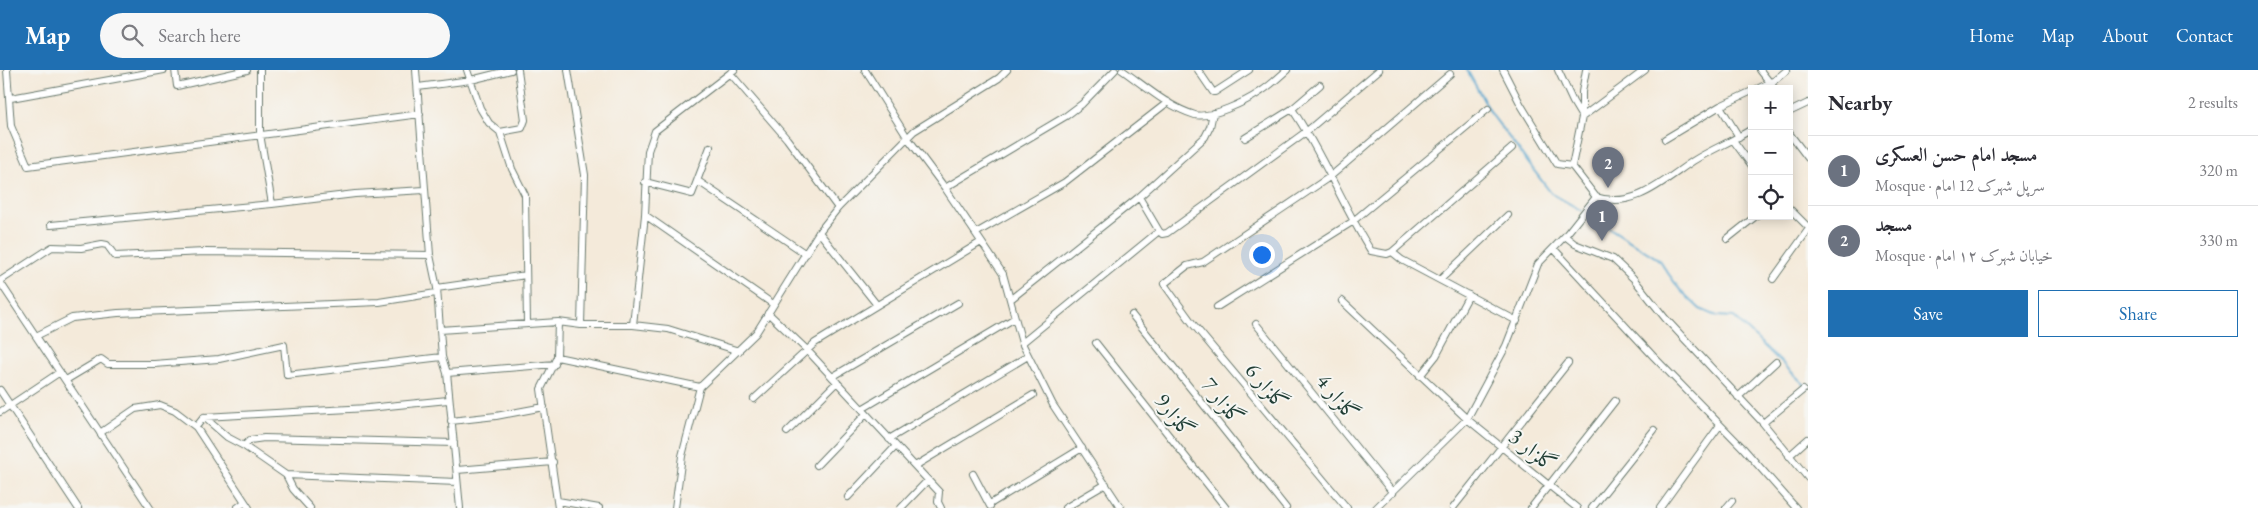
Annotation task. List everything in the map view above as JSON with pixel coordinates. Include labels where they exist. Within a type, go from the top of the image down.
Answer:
[{"type":"street","points":[[7,70],[12,126],[28,166],[420,114]]},
{"type":"street","points":[[10,98],[164,70]]},
{"type":"street","points":[[175,70],[177,86],[247,70]]},
{"type":"street","points":[[260,70],[260,134],[272,204]]},
{"type":"street","points":[[416,70],[430,255],[436,291],[442,357],[447,373],[448,400],[460,508]]},
{"type":"street","points":[[467,70],[480,108],[489,123],[500,132],[512,169],[525,196],[527,324]]},
{"type":"street","points":[[418,88],[470,80],[511,70]]},
{"type":"street","points":[[500,132],[522,128],[526,120],[518,70]]},
{"type":"street","points":[[568,70],[586,175],[581,325]]},
{"type":"street","points":[[865,70],[907,137],[945,188],[1003,274],[1022,343],[1028,356],[1053,405],[1122,508]]},
{"type":"street","points":[[675,508],[682,456],[700,387],[756,333],[819,232],[838,208],[907,137],[999,78],[1007,70]]},
{"type":"street","points":[[945,188],[1066,116],[1082,104],[1115,70]]},
{"type":"street","points":[[1122,70],[1168,102],[1196,116],[1234,106],[1261,92],[1287,70]]},
{"type":"street","points":[[1198,70],[1212,92],[1215,92],[1249,70]]},
{"type":"street","points":[[1138,197],[1159,231],[1162,234],[1168,232],[1307,131],[1380,70]]},
{"type":"street","points":[[1504,70],[1521,105],[1557,164],[1572,166],[1596,197],[1608,201],[1623,200],[1652,190],[1694,160],[1748,132]]},
{"type":"street","points":[[1558,70],[1582,117]]},
{"type":"street","points":[[1572,166],[1582,117],[1582,92],[1586,70]]},
{"type":"street","points":[[1582,117],[1645,70]]},
{"type":"street","points":[[1760,70],[1772,85]]},
{"type":"street","points":[[1764,85],[1785,74],[1788,70]]},
{"type":"street","points":[[633,325],[645,215],[645,182],[648,151],[655,131],[732,71],[787,139],[838,208]]},
{"type":"street","points":[[1332,176],[1450,74]]},
{"type":"street","points":[[1245,138],[1292,109],[1320,85]]},
{"type":"street","points":[[1665,139],[1720,106],[1748,93]]},
{"type":"street","points":[[976,233],[1065,182],[1168,102]]},
{"type":"street","points":[[1793,109],[1808,103]]},
{"type":"street","points":[[1720,106],[1748,159]]},
{"type":"street","points":[[1292,109],[1307,131],[1332,176],[1352,222],[1371,251],[1387,254],[1392,252],[1512,148]]},
{"type":"street","points":[[1217,306],[1352,222],[1488,109]]},
{"type":"street","points":[[1011,299],[1138,197],[1205,137],[1213,113]]},
{"type":"street","points":[[1793,138],[1808,158]]},
{"type":"street","points":[[645,182],[692,194],[710,148]]},
{"type":"street","name":"گلزار 6","points":[[1332,176],[1203,262],[1196,266],[1187,266],[1164,284],[1193,324],[1346,508]]},
{"type":"street","points":[[698,181],[806,254]]},
{"type":"street","points":[[51,225],[272,204],[355,194],[425,190]]},
{"type":"street","points":[[1380,507],[1467,419],[1506,346],[1538,264],[1554,249],[1596,197]]},
{"type":"street","points":[[1793,212],[1808,227]]},
{"type":"street","points":[[645,215],[773,304]]},
{"type":"street","points":[[1441,279],[1508,215]]},
{"type":"street","points":[[1727,239],[1751,220]]},
{"type":"street","points":[[1773,279],[1808,230]]},
{"type":"street","points":[[1022,343],[1159,231]]},
{"type":"street","points":[[819,232],[877,305]]},
{"type":"street","points":[[1565,236],[1575,244],[1613,259],[1633,278],[1665,318],[1763,423],[1808,478]]},
{"type":"street","points":[[754,399],[815,343],[982,242]]},
{"type":"street","points":[[150,508],[0,282],[52,248],[81,248],[102,244],[108,245],[115,256],[224,252],[430,255]]},
{"type":"street","points":[[1554,249],[1796,508]]},
{"type":"street","points":[[1392,252],[1402,260],[1517,321]]},
{"type":"street","points":[[36,336],[72,318],[118,313],[380,302],[526,275]]},
{"type":"street","points":[[1420,376],[1436,356],[1469,295]]},
{"type":"street","name":"گلزار 3","points":[[1342,301],[1467,419],[1577,508]]},
{"type":"street","points":[[788,432],[834,380],[958,303]]},
{"type":"street","points":[[768,314],[807,350],[939,492],[938,502],[941,508]]},
{"type":"street","name":"گلزار 7","points":[[1132,315],[1286,508]]},
{"type":"street","points":[[817,465],[864,412],[1015,318]]},
{"type":"street","points":[[558,322],[558,357],[541,389],[558,504],[599,508]]},
{"type":"street","points":[[440,330],[558,322],[581,325],[633,325],[668,329],[739,351]]},
{"type":"street","name":"گلزار 4","points":[[1256,324],[1393,493]]},
{"type":"street","name":"گلزار9","points":[[1096,344],[1226,508]]},
{"type":"street","points":[[66,380],[101,359],[108,364],[154,364],[219,359],[284,345],[287,375],[442,357]]},
{"type":"street","points":[[889,439],[1028,356]]},
{"type":"street","points":[[558,357],[700,387]]},
{"type":"street","points":[[1738,397],[1776,362]]},
{"type":"street","points":[[1453,508],[1568,363]]},
{"type":"street","points":[[447,373],[555,364]]},
{"type":"street","points":[[0,412],[60,372]]},
{"type":"street","points":[[0,390],[78,508]]},
{"type":"street","points":[[1763,423],[1803,390]]},
{"type":"street","points":[[914,466],[1033,395]]},
{"type":"street","points":[[196,427],[204,417],[368,408],[448,400]]},
{"type":"street","points":[[1531,508],[1615,400]]},
{"type":"street","points":[[100,433],[135,409],[160,405],[175,411],[196,427],[247,505],[237,508]]},
{"type":"street","points":[[451,421],[544,408]]},
{"type":"street","points":[[204,417],[227,437],[244,446],[286,475],[293,489],[310,508]]},
{"type":"street","points":[[1660,508],[1720,425]]},
{"type":"street","points":[[1592,508],[1654,430]]},
{"type":"street","points":[[244,446],[250,440],[264,438],[454,443]]},
{"type":"street","points":[[1789,456],[1808,439]]},
{"type":"street","points":[[848,497],[896,446]]},
{"type":"street","points":[[973,474],[991,506],[1082,448]]},
{"type":"street","points":[[457,470],[553,462]]},
{"type":"street","points":[[286,475],[457,482]]},
{"type":"street","points":[[901,508],[928,480]]},
{"type":"street","points":[[1065,508],[1106,484]]},
{"type":"street","points":[[1726,508],[1732,501]]},
{"type":"waterway","points":[[1467,70],[1492,115],[1551,193],[1582,211]]},
{"type":"waterway","points":[[1586,213],[1658,259],[1680,290],[1700,309],[1717,316],[1734,317],[1808,388]]},
{"type":"place","name":"مسجد","points":[[1608,188]]},
{"type":"place","name":"مسجد امام حسن العسکری","points":[[1602,241]]}]
